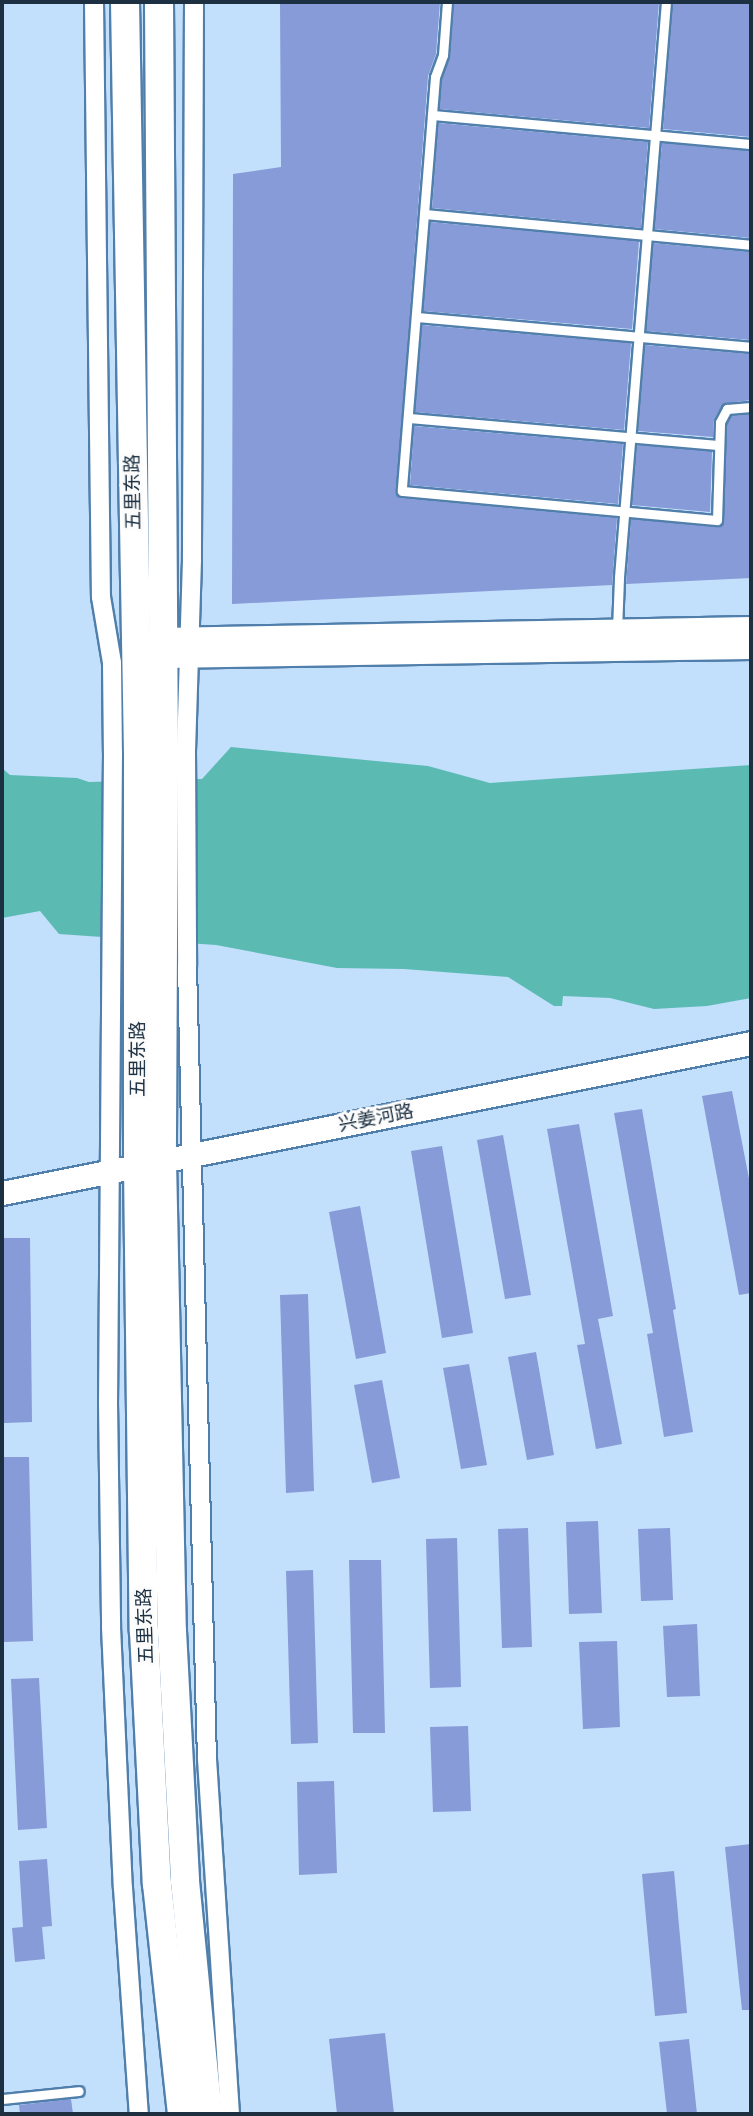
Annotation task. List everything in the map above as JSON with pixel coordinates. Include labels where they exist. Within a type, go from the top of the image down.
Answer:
[{"type":"main road","name":"五里东路","points":[[125,2],[150,752],[150,1164],[144,1631],[157,1884],[182,2114]]},
{"type":"main road","name":"五里东路","points":[[150,752],[175,647],[159,2]]},
{"type":"main road","name":"五里东路","points":[[150,1164],[185,1881],[208,2114]]},
{"type":"street","points":[[94,2],[101,597],[112,663],[150,752],[151,967],[111,1172],[108,1403],[111,1627],[122,1888],[139,2114]]},
{"type":"street","points":[[194,2],[175,647],[617,640],[751,647]]},
{"type":"street","points":[[617,640],[751,628]]},
{"type":"street","points":[[151,967],[191,1155],[206,1759],[230,2114]]},
{"type":"street","name":"兴姜河路","points":[[2,1193],[751,1043]]},
{"type":"lane","points":[[447,2],[443,55],[435,77],[402,491],[717,520],[720,422],[727,409],[751,407]]},
{"type":"lane","points":[[617,640],[666,2]]},
{"type":"lane","points":[[432,115],[751,144]]},
{"type":"lane","points":[[424,214],[751,245]]},
{"type":"lane","points":[[416,317],[751,347]]},
{"type":"lane","points":[[408,418],[719,445]]},
{"type":"lane","points":[[2,2099],[79,2091]]},
{"type":"shaded area","points":[[231,747],[428,766],[490,783],[751,765],[751,998],[707,1006],[654,1009],[610,998],[563,996],[562,1006],[554,1006],[508,977],[404,969],[337,968],[216,945],[59,934],[40,911],[2,918],[2,768],[10,775],[77,778],[89,782],[202,779]]},
{"type":"building","points":[[280,2],[440,2],[436,54],[428,76],[396,495],[401,498],[617,518],[612,585],[232,604],[233,174],[281,167]]},
{"type":"building","points":[[454,2],[659,2],[649,128],[439,109],[442,79],[450,56]]},
{"type":"building","points":[[673,2],[751,2],[751,137],[663,129]]},
{"type":"building","points":[[438,123],[648,142],[641,228],[432,208]]},
{"type":"building","points":[[662,143],[751,151],[751,238],[654,229]]},
{"type":"building","points":[[430,222],[639,241],[632,329],[423,311]]},
{"type":"building","points":[[653,243],[751,252],[751,340],[646,331]]},
{"type":"building","points":[[422,325],[631,343],[624,430],[415,412]]},
{"type":"building","points":[[645,345],[751,354],[751,400],[723,404],[714,419],[713,437],[638,431]]},
{"type":"building","points":[[751,414],[751,578],[626,584],[631,519],[716,527],[722,524],[727,424],[731,416]]},
{"type":"building","points":[[414,426],[623,444],[618,504],[410,485]]},
{"type":"building","points":[[637,445],[712,451],[710,512],[632,505]]},
{"type":"building","points":[[732,1091],[751,1189],[751,1293],[739,1295],[702,1096]]},
{"type":"building","points":[[642,1109],[676,1309],[673,1310],[693,1432],[664,1437],[647,1334],[653,1333],[614,1113]]},
{"type":"building","points":[[579,1124],[613,1316],[598,1319],[622,1444],[596,1449],[577,1345],[585,1344],[547,1129]]},
{"type":"building","points":[[503,1135],[531,1295],[505,1299],[477,1140]]},
{"type":"building","points":[[442,1146],[473,1333],[442,1338],[411,1151]]},
{"type":"building","points":[[360,1206],[386,1353],[356,1359],[329,1212]]},
{"type":"building","points":[[2,1238],[30,1238],[32,1422],[4,1423]]},
{"type":"building","points":[[308,1294],[314,1491],[286,1493],[280,1295]]},
{"type":"building","points":[[536,1352],[554,1455],[527,1460],[508,1357]]},
{"type":"building","points":[[469,1364],[487,1465],[461,1469],[443,1368]]},
{"type":"building","points":[[382,1380],[400,1478],[372,1483],[354,1385]]},
{"type":"building","points":[[2,1457],[29,1457],[33,1641],[4,1642]]},
{"type":"building","points":[[598,1521],[602,1613],[569,1614],[566,1522]]},
{"type":"building","points":[[528,1528],[532,1647],[502,1648],[498,1529]]},
{"type":"building","points":[[670,1528],[673,1600],[641,1601],[638,1529]]},
{"type":"building","points":[[457,1538],[461,1687],[430,1688],[426,1539]]},
{"type":"building","points":[[349,1560],[381,1560],[385,1733],[353,1733]]},
{"type":"building","points":[[313,1570],[318,1743],[291,1744],[286,1571]]},
{"type":"building","points":[[697,1624],[700,1696],[667,1697],[663,1626]]},
{"type":"building","points":[[617,1641],[620,1727],[583,1729],[579,1642]]},
{"type":"building","points":[[39,1678],[47,1828],[18,1830],[11,1679]]},
{"type":"building","points":[[468,1726],[471,1811],[433,1812],[430,1727]]},
{"type":"building","points":[[334,1781],[337,1873],[299,1875],[297,1782]]},
{"type":"building","points":[[751,1844],[751,2010],[742,2010],[725,1847]]},
{"type":"building","points":[[47,1859],[52,1926],[42,1927],[45,1959],[15,1962],[12,1928],[23,1927],[19,1861]]},
{"type":"building","points":[[674,1871],[687,2013],[655,2016],[642,1874]]},
{"type":"building","points":[[385,2033],[394,2114],[337,2114],[329,2039]]},
{"type":"building","points":[[689,2039],[697,2114],[667,2114],[659,2042]]},
{"type":"building","points":[[71,2099],[73,2114],[20,2114],[19,2105]]}]
